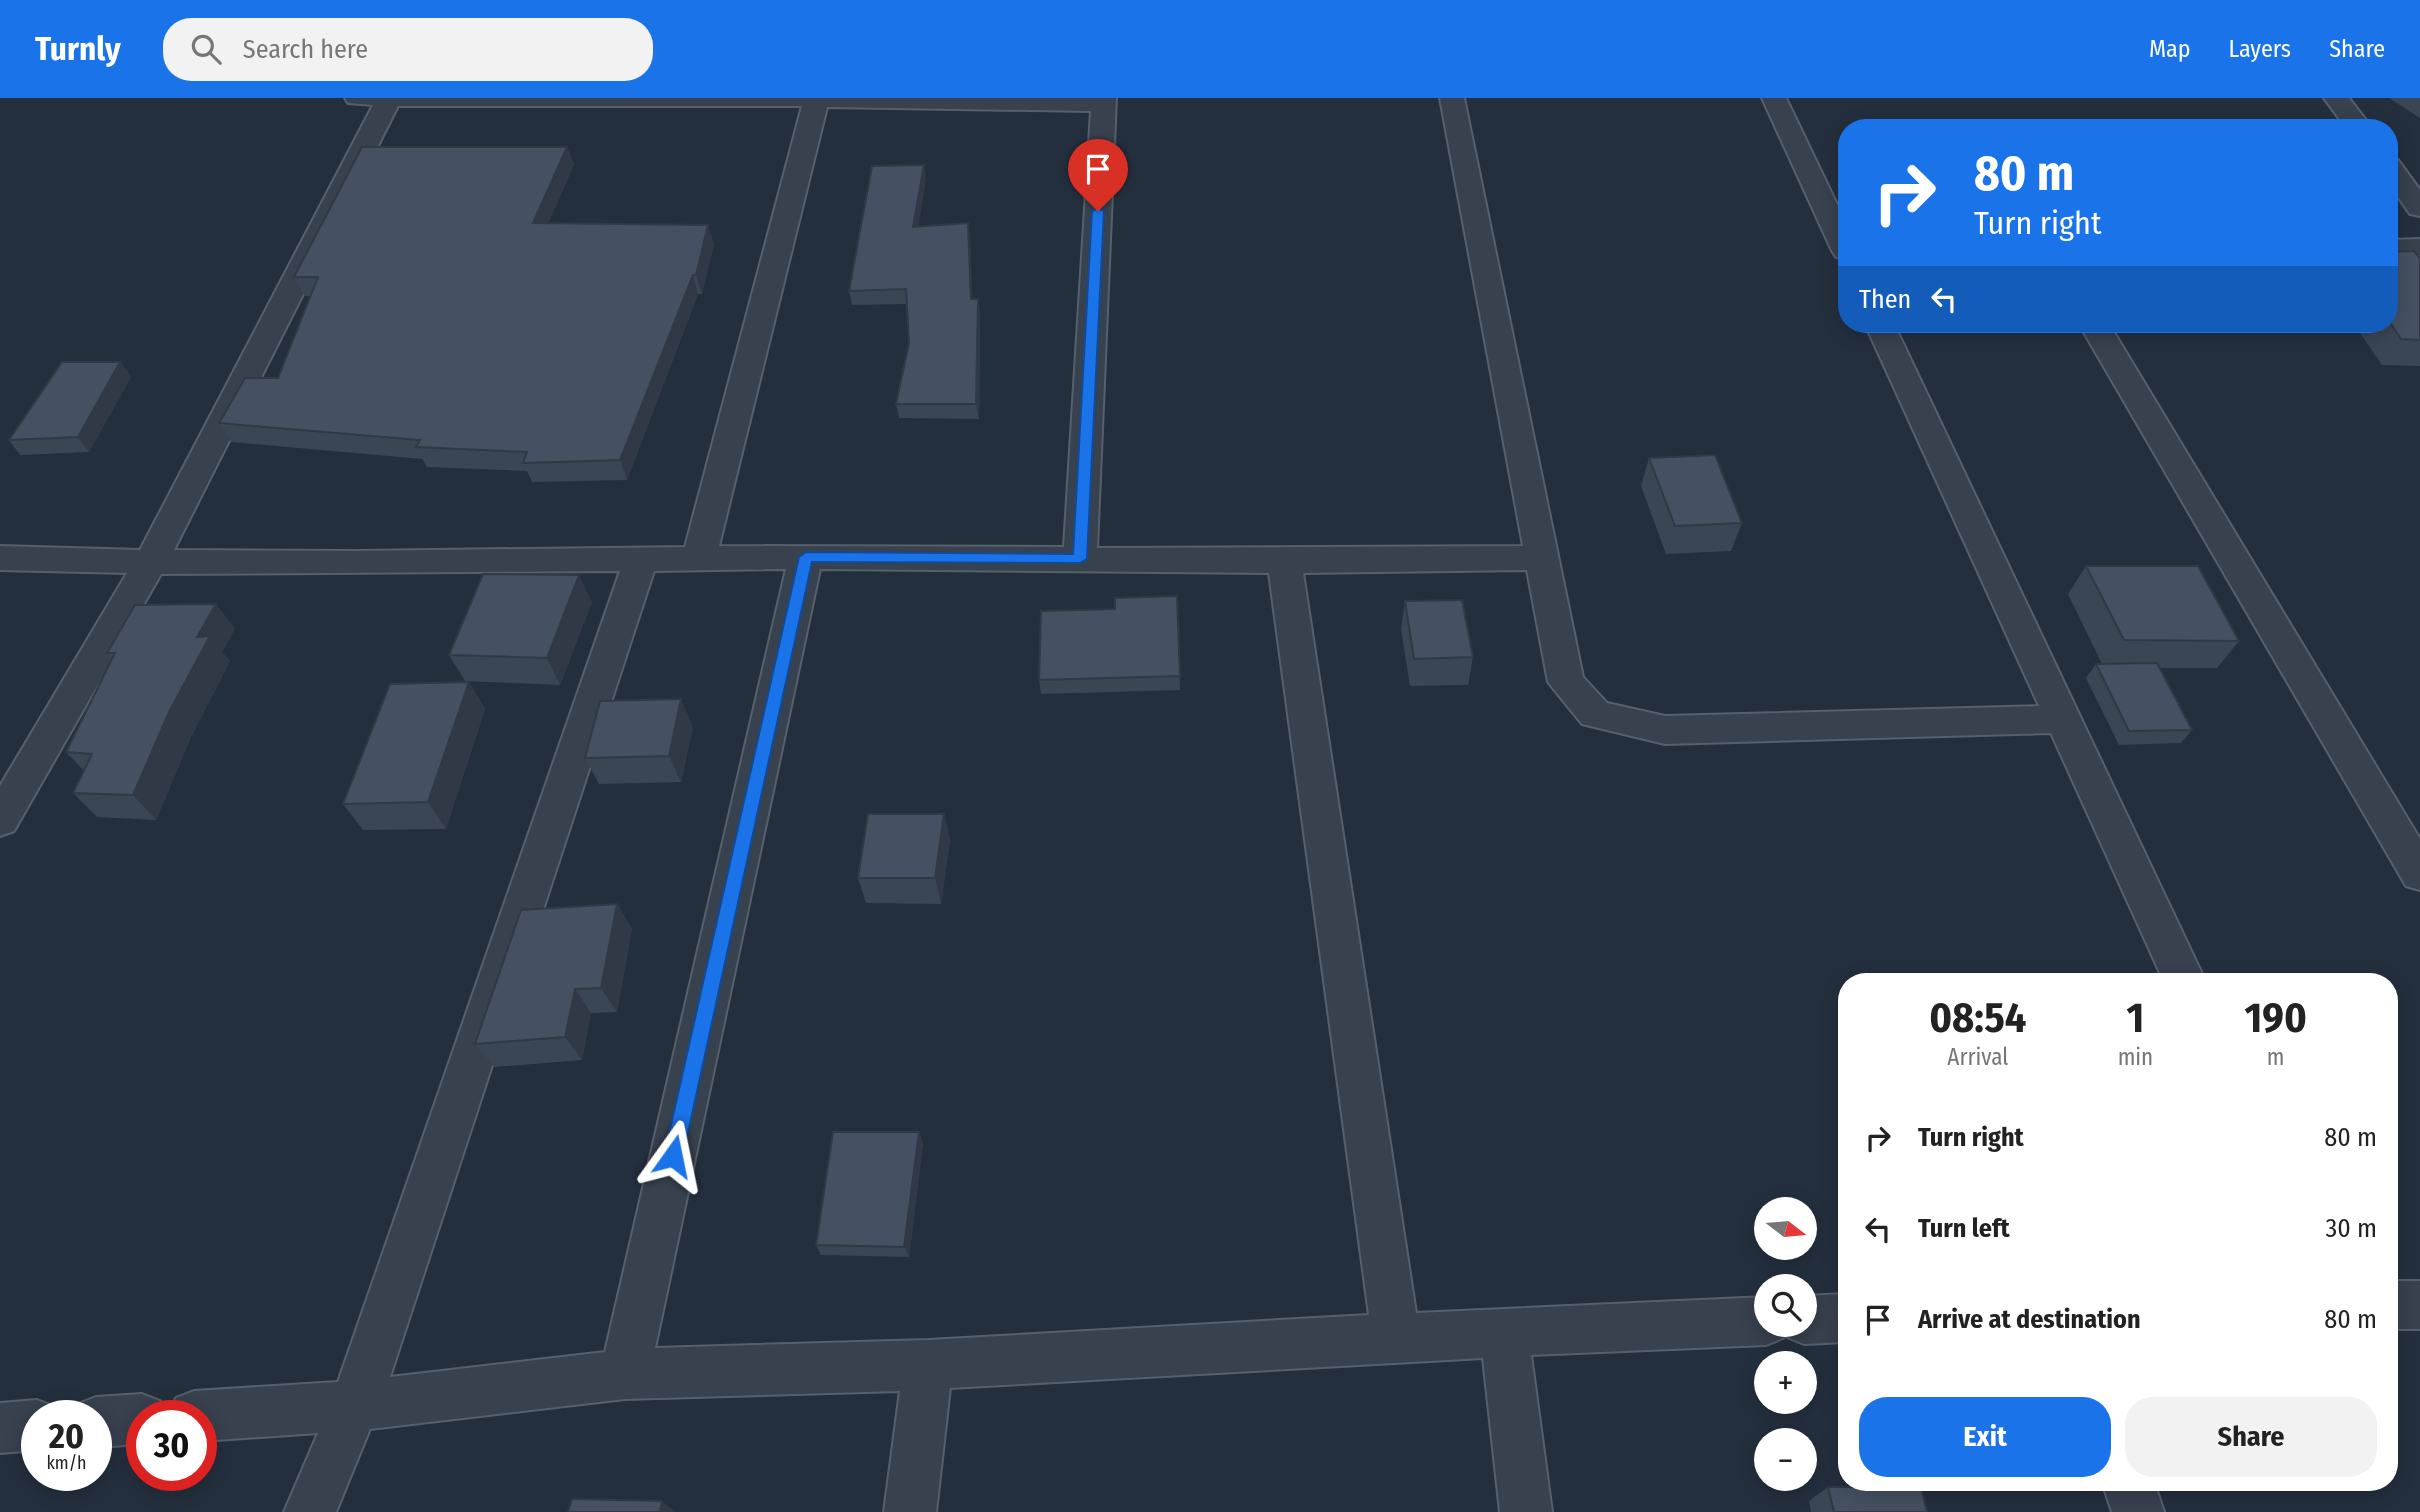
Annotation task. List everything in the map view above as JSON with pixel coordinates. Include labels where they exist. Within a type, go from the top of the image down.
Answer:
[{"type":"street","points":[[356,98],[1104,101],[1080,559]]},
{"type":"street","points":[[0,820],[151,562],[389,98]]},
{"type":"street","points":[[1452,98],[1566,682],[1595,714],[1665,730],[2064,719]]},
{"type":"street","points":[[1774,98],[1838,234]]},
{"type":"street","points":[[2336,98],[2353,119]]},
{"type":"street","points":[[699,559],[816,99]]},
{"type":"street","points":[[2398,160],[2420,160]]},
{"type":"street","points":[[2398,178],[2420,208]]},
{"type":"street","points":[[2398,248],[2420,247]]},
{"type":"street","points":[[1884,333],[2181,973]]},
{"type":"street","points":[[2099,333],[2420,874]]},
{"type":"street","points":[[0,558],[151,562],[640,561],[806,557],[1284,561],[1541,558]]},
{"type":"street","points":[[625,1374],[806,557]]},
{"type":"street","points":[[310,1512],[355,1406],[640,561]]},
{"type":"street","points":[[1284,561],[1396,1338]]},
{"type":"street","points":[[2398,1304],[2420,1305]]},
{"type":"street","points":[[1817,1319],[1838,1318]]},
{"type":"street","points":[[217,1415],[355,1406],[625,1374],[928,1365],[1504,1332],[1754,1322]]},
{"type":"street","points":[[1504,1332],[1526,1512]]},
{"type":"street","points":[[910,1512],[928,1365]]},
{"type":"street","points":[[0,1427],[21,1426]]},
{"type":"street","points":[[2131,1491],[2138,1512]]},
{"type":"building","points":[[362,147],[567,147],[533,223],[708,225],[696,275],[693,275],[620,460],[523,463],[527,452],[416,447],[420,440],[219,423],[245,378],[278,378],[318,277],[294,277]]},
{"type":"building","points":[[924,165],[913,227],[968,223],[971,299],[978,299],[976,404],[896,404],[909,343],[906,289],[849,291],[872,166]]},
{"type":"building","points":[[2414,251],[2420,258],[2420,340],[2401,339],[2397,333],[2398,252]]},
{"type":"building","points":[[62,362],[120,362],[78,437],[9,440]]},
{"type":"building","points":[[1715,455],[1742,523],[1675,526],[1649,458]]},
{"type":"building","points":[[2086,566],[2198,566],[2239,641],[2124,640]]},
{"type":"building","points":[[483,574],[579,575],[547,658],[449,655]]},
{"type":"building","points":[[1177,596],[1180,676],[1039,680],[1041,611],[1115,609],[1115,598]]},
{"type":"building","points":[[1462,600],[1473,657],[1414,659],[1405,601]]},
{"type":"building","points":[[216,604],[197,637],[210,636],[169,712],[133,795],[73,793],[92,754],[66,752],[115,653],[107,653],[135,605]]},
{"type":"building","points":[[2157,663],[2192,730],[2129,731],[2096,664]]},
{"type":"building","points":[[469,682],[428,802],[343,804],[390,684]]},
{"type":"building","points":[[681,699],[669,756],[585,758],[600,701]]},
{"type":"building","points":[[868,814],[944,814],[935,878],[858,878]]},
{"type":"building","points":[[617,904],[601,988],[575,989],[565,1037],[475,1044],[521,910]]},
{"type":"building","points":[[833,1132],[919,1132],[904,1247],[816,1245]]},
{"type":"building","points":[[1828,1487],[1838,1487],[1838,1491],[1922,1491],[1927,1512],[1834,1512]]},
{"type":"building","points":[[572,1499],[662,1501],[660,1512],[568,1512]]},
{"type":"route","points":[[673,1156],[806,557],[1080,559],[1098,211]]}]
